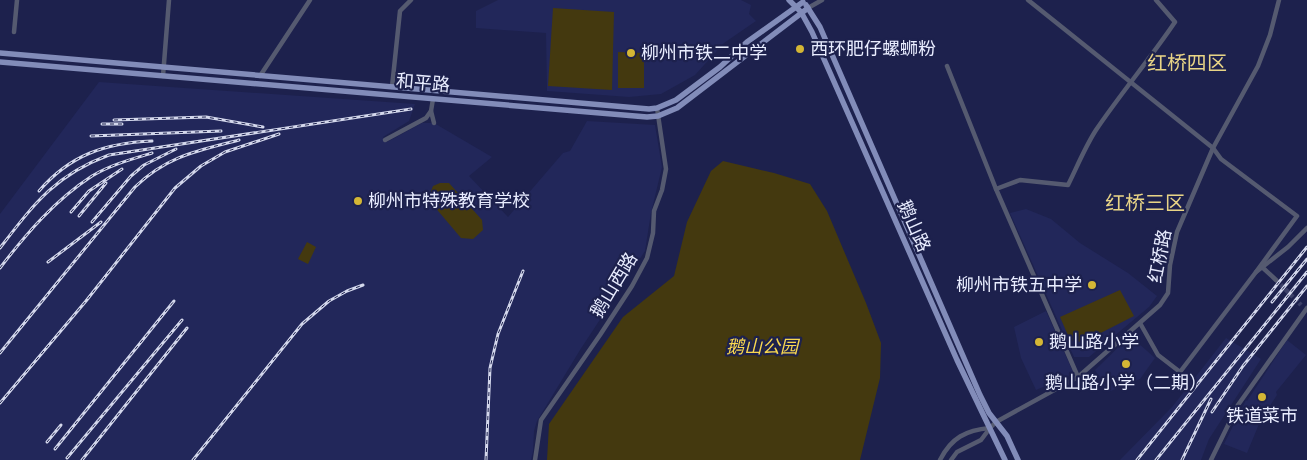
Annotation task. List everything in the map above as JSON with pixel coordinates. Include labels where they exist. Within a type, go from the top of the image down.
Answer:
[{"type":"main road","name":"鹅山路","points":[[789,0],[801,12],[812,32],[957,360],[1005,460]]},
{"type":"main road","name":"和平路","points":[[0,53],[649,109],[657,108],[676,100],[720,67],[747,42],[803,1]]},
{"type":"main road","name":"鹅山路","points":[[803,1],[823,33],[980,395],[989,414],[1007,436],[1018,460]]},
{"type":"main road","name":"和平路","points":[[0,62],[617,115],[658,116],[677,108],[808,8]]},
{"type":"street","points":[[14,32],[17,0]]},
{"type":"street","points":[[162,76],[169,0]]},
{"type":"street","points":[[260,76],[310,0]]},
{"type":"street","points":[[392,87],[400,11],[411,0]]},
{"type":"street","points":[[808,8],[822,0]]},
{"type":"street","points":[[1028,0],[1214,148],[1221,159],[1297,216],[1180,372],[1158,355],[1140,322]]},
{"type":"street","points":[[996,189],[1020,180],[1068,185],[1095,132],[1130,81],[1160,45],[1175,22],[1156,0]]},
{"type":"street","name":"红桥路","points":[[951,460],[957,452],[981,440],[996,422],[1078,377],[1160,305],[1168,293],[1170,266],[1177,232],[1214,148],[1258,66],[1270,35],[1279,0]]},
{"type":"street","points":[[947,66],[996,189],[1078,377]]},
{"type":"street","points":[[433,99],[431,111],[434,123]]},
{"type":"street","name":"鹅山西路","points":[[535,460],[542,420],[600,336],[632,286],[647,258],[653,233],[654,211],[662,190],[666,169],[657,108]]},
{"type":"street","points":[[385,140],[426,118],[431,111]]},
{"type":"street","points":[[1256,272],[1288,247],[1307,228]]},
{"type":"street","points":[[1262,267],[1276,280]]},
{"type":"street","points":[[1211,460],[1238,405],[1307,309],[1301,305]]},
{"type":"street","points":[[940,460],[946,447],[961,435],[975,429],[990,428]]},
{"type":"shaded area","name":"柳州市铁二中学","points":[[498,0],[741,0],[751,5],[749,14],[756,21],[724,43],[695,75],[661,94],[629,97],[547,91],[546,33],[476,28],[476,11]]},
{"type":"shaded area","points":[[99,82],[415,104],[409,121],[383,137],[387,142],[422,123],[434,123],[492,157],[469,176],[508,217],[563,153],[570,151],[587,121],[655,125],[662,167],[651,213],[645,251],[580,350],[537,421],[531,460],[0,460],[0,214]]},
{"type":"shaded area","name":"柳州市铁五中学","points":[[1026,209],[1051,219],[1080,243],[1128,273],[1157,296],[1149,307],[1089,357],[1074,357],[1010,213]]},
{"type":"shaded area","name":"鹅山路小学","points":[[1046,311],[1074,374],[1036,390],[1021,358],[1014,327]]},
{"type":"shaded area","name":"鹅山路小学（二期）","points":[[1130,336],[1155,358],[1140,379],[1108,392],[1095,370]]},
{"type":"shaded area","points":[[1226,338],[1261,359],[1209,439],[1201,460],[1120,460],[1172,407]]},
{"type":"shaded area","name":"铁道菜市","points":[[1287,340],[1306,355],[1276,392],[1277,395],[1266,412],[1264,412],[1247,453],[1224,444],[1246,400]]},
{"type":"green space","points":[[553,8],[614,12],[612,90],[548,86]]},
{"type":"green space","points":[[618,52],[644,53],[644,88],[618,88]]},
{"type":"green space","name":"鹅山公园","points":[[723,161],[810,184],[827,211],[881,343],[880,378],[860,460],[547,460],[549,424],[623,317],[674,276],[687,222],[711,171]]},
{"type":"green space","points":[[440,183],[449,183],[482,220],[483,230],[473,239],[461,238],[428,199],[433,186]]},
{"type":"green space","points":[[307,242],[316,247],[308,264],[298,259]]},
{"type":"green space","points":[[1120,290],[1134,316],[1085,341],[1077,342],[1070,340],[1060,317]]},
{"type":"tunnel","points":[[1276,280],[1301,305]]},
{"type":"railway","points":[[0,248],[47,192],[74,172],[109,155],[411,109]]},
{"type":"railway","points":[[114,120],[206,117],[263,127]]},
{"type":"railway","points":[[102,124],[122,124]]},
{"type":"railway","points":[[91,136],[221,131]]},
{"type":"railway","points":[[0,403],[86,301],[175,188],[201,166],[225,152],[279,134]]},
{"type":"railway","points":[[0,353],[135,187],[171,161],[239,140]]},
{"type":"railway","points":[[39,191],[63,168],[90,153],[119,145],[152,141]]},
{"type":"railway","points":[[92,222],[131,176],[144,165],[176,149]]},
{"type":"railway","points":[[0,268],[42,218],[78,185],[106,169],[152,153]]},
{"type":"railway","points":[[71,212],[89,191],[122,169]]},
{"type":"railway","points":[[79,216],[106,183]]},
{"type":"railway","points":[[48,262],[101,222]]},
{"type":"railway","points":[[1137,460],[1307,247]]},
{"type":"railway","points":[[1272,302],[1307,259]]},
{"type":"railway","points":[[486,460],[490,368],[498,334],[523,271]]},
{"type":"railway","points":[[1156,460],[1307,272]]},
{"type":"railway","points":[[193,460],[302,324],[329,301],[363,285]]},
{"type":"railway","points":[[1212,412],[1243,366],[1307,286]]},
{"type":"railway","points":[[55,449],[174,301]]},
{"type":"railway","points":[[67,458],[182,320]]},
{"type":"railway","points":[[82,460],[187,328]]},
{"type":"railway","points":[[1182,460],[1211,399]]},
{"type":"railway","points":[[47,442],[61,425]]},
{"type":"place","name":"西环肥仔螺蛳粉","points":[[800,49]]},
{"type":"place","name":"柳州市铁二中学","points":[[631,53]]},
{"type":"place","name":"柳州市特殊教育学校","points":[[358,201]]},
{"type":"place","name":"柳州市铁五中学","points":[[1092,285]]},
{"type":"place","name":"鹅山路小学","points":[[1039,342]]},
{"type":"place","name":"鹅山路小学（二期）","points":[[1126,364]]},
{"type":"place","name":"铁道菜市","points":[[1262,397]]},
{"type":"district","name":"红桥四区","points":[[1187,63]]},
{"type":"district","name":"红桥三区","points":[[1145,203]]}]
